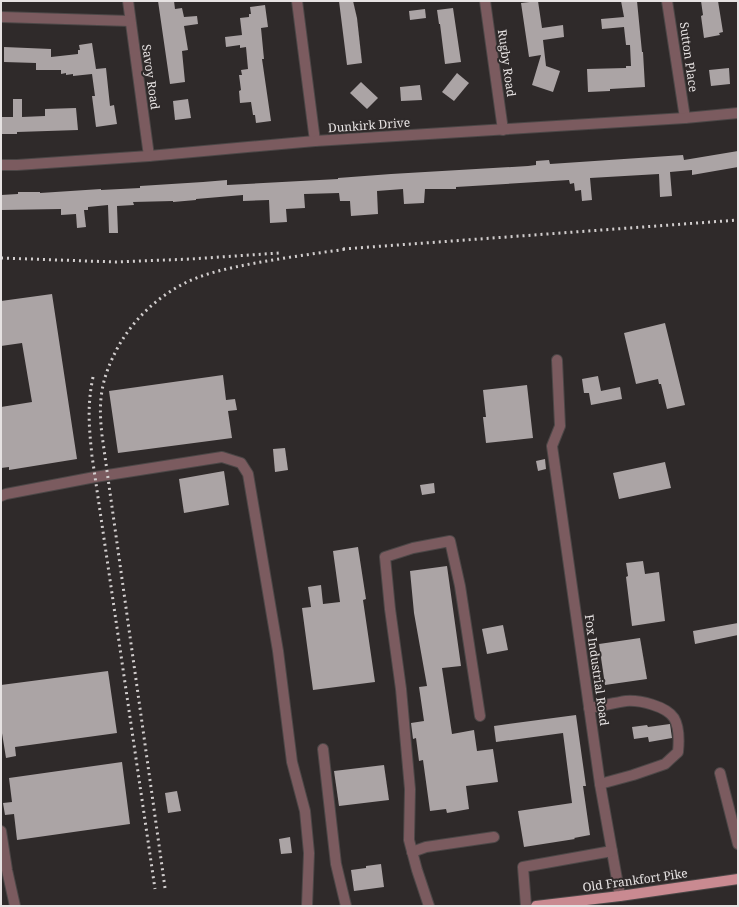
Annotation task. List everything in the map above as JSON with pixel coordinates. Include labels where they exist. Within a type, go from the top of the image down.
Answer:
[{"type":"main road","name":"Old Frankfort Pike","points":[[536,906],[620,896],[738,879]]},
{"type":"street","name":"Savoy Road","points":[[128,1],[149,156]]},
{"type":"street","points":[[297,1],[314,141]]},
{"type":"street","name":"Rugby Road","points":[[485,1],[503,130]]},
{"type":"street","name":"Sutton Place","points":[[667,1],[685,118]]},
{"type":"street","points":[[1,17],[130,21]]},
{"type":"street","name":"Dunkirk Drive","points":[[1,165],[149,156],[314,141],[685,118],[738,113]]},
{"type":"street","name":"Fox Industrial Road","points":[[557,360],[560,426],[552,446],[600,784],[620,896]]},
{"type":"street","points":[[1,496],[95,476],[222,457],[241,463],[248,474],[278,651],[292,762],[305,811],[309,853],[307,906]]},
{"type":"street","points":[[429,906],[409,840],[410,789],[401,689],[385,557],[413,548],[450,541],[460,586],[480,716]]},
{"type":"street","points":[[589,708],[628,701],[648,703],[664,708],[675,719],[679,736],[678,752],[665,764],[634,775],[600,784]]},
{"type":"street","points":[[323,749],[336,864],[346,906]]},
{"type":"street","points":[[720,773],[738,844]]},
{"type":"street","points":[[1,831],[7,870],[15,906]]},
{"type":"street","points":[[412,852],[426,847],[494,837]]},
{"type":"street","points":[[526,906],[523,868],[612,851]]},
{"type":"building","points":[[158,1],[174,1],[175,9],[182,8],[184,17],[197,16],[198,24],[184,26],[188,50],[182,51],[185,82],[170,84]]},
{"type":"building","points":[[339,1],[353,1],[357,18],[362,63],[347,65]]},
{"type":"building","points":[[538,1],[542,28],[563,25],[564,37],[543,40],[546,66],[560,71],[553,92],[532,85],[541,55],[529,57],[521,3]]},
{"type":"building","points":[[621,1],[637,1],[643,52],[645,87],[588,92],[587,69],[626,68],[626,66],[631,66],[630,45],[626,45],[624,27],[602,29],[601,19],[624,17]]},
{"type":"building","points":[[701,1],[718,1],[723,32],[719,33],[720,35],[704,38],[701,16],[703,15]]},
{"type":"building","points":[[265,5],[268,27],[261,28],[264,59],[262,59],[271,121],[256,123],[251,102],[240,103],[239,91],[241,90],[239,75],[242,75],[241,70],[248,69],[246,47],[240,48],[240,45],[226,47],[225,37],[242,35],[240,18],[249,17],[249,14],[251,14],[250,7]]},
{"type":"building","points":[[453,8],[461,62],[445,64],[437,10]]},
{"type":"building","points":[[425,9],[426,18],[410,20],[409,11]]},
{"type":"building","points":[[92,43],[96,69],[106,68],[110,106],[114,105],[117,124],[96,127],[92,96],[95,96],[92,74],[73,76],[73,74],[61,74],[61,70],[36,70],[36,63],[4,62],[4,47],[51,49],[51,57],[78,54],[78,50],[80,50],[79,45]]},
{"type":"building","points":[[729,68],[730,84],[711,86],[709,70]]},
{"type":"building","points":[[457,73],[469,83],[454,101],[442,92]]},
{"type":"building","points":[[361,82],[378,98],[367,109],[350,93]]},
{"type":"building","points":[[420,85],[422,100],[401,101],[400,87]]},
{"type":"building","points":[[13,99],[22,99],[22,117],[45,116],[45,109],[76,108],[78,130],[1,134],[1,117],[13,117]]},
{"type":"building","points":[[188,99],[191,118],[175,120],[173,101]]},
{"type":"building","points":[[738,151],[738,167],[692,175],[692,170],[670,172],[672,196],[660,197],[659,174],[590,178],[592,200],[582,201],[581,190],[575,191],[574,183],[570,184],[569,180],[456,187],[456,189],[425,189],[424,203],[404,204],[403,189],[377,191],[378,214],[351,216],[350,201],[340,201],[339,193],[304,194],[305,208],[286,209],[287,222],[270,223],[269,200],[243,201],[243,195],[173,202],[133,202],[134,205],[117,206],[118,233],[109,233],[108,205],[88,207],[88,210],[84,210],[86,227],[77,228],[76,214],[61,215],[61,209],[1,210],[1,195],[18,194],[18,192],[40,193],[140,188],[140,186],[227,180],[227,185],[338,179],[391,174],[528,166],[536,165],[536,161],[549,160],[550,164],[683,155],[684,160]]},
{"type":"building","points":[[52,294],[77,459],[9,470],[9,467],[1,468],[1,407],[32,402],[22,343],[1,346],[1,301]]},
{"type":"building","points":[[665,323],[685,405],[667,409],[661,384],[659,384],[658,379],[636,384],[624,333]]},
{"type":"building","points":[[223,375],[226,400],[235,399],[237,410],[228,411],[232,438],[118,453],[109,391]]},
{"type":"building","points":[[598,376],[601,391],[620,387],[622,399],[591,405],[589,393],[584,393],[582,379]]},
{"type":"building","points":[[527,385],[533,438],[486,443],[483,417],[486,417],[483,390]]},
{"type":"building","points":[[285,448],[288,470],[275,472],[273,449]]},
{"type":"building","points":[[545,459],[546,469],[538,471],[536,461]]},
{"type":"building","points":[[665,462],[671,488],[619,499],[613,473]]},
{"type":"building","points":[[224,471],[229,505],[184,513],[179,479]]},
{"type":"building","points":[[434,483],[435,493],[422,495],[420,485]]},
{"type":"building","points":[[358,547],[366,599],[363,600],[375,682],[313,690],[302,608],[311,607],[308,587],[321,585],[323,604],[340,602],[333,551]]},
{"type":"building","points":[[643,561],[645,574],[659,572],[665,621],[632,626],[626,577],[628,576],[626,563]]},
{"type":"building","points":[[447,566],[461,666],[442,668],[452,734],[474,730],[477,751],[493,749],[498,782],[466,786],[469,809],[447,813],[446,809],[430,811],[423,760],[419,761],[416,738],[413,739],[411,723],[424,721],[419,687],[427,686],[414,613],[410,571]]},
{"type":"building","points":[[738,623],[738,635],[695,644],[693,631]]},
{"type":"building","points":[[503,625],[508,650],[487,654],[482,629]]},
{"type":"building","points":[[640,638],[647,679],[605,685],[599,644]]},
{"type":"building","points":[[108,671],[117,733],[15,747],[16,756],[6,758],[1,727],[1,685]]},
{"type":"building","points":[[576,715],[586,786],[583,786],[590,835],[574,838],[575,839],[524,847],[518,811],[572,803],[563,733],[496,742],[494,726]]},
{"type":"building","points":[[670,724],[672,738],[649,742],[648,737],[634,739],[632,727],[647,725],[648,727]]},
{"type":"building","points":[[122,762],[130,824],[17,840],[14,814],[5,815],[3,803],[12,802],[9,778]]},
{"type":"building","points":[[384,765],[389,800],[339,806],[334,771]]},
{"type":"building","points":[[177,791],[181,811],[168,813],[165,793]]},
{"type":"building","points":[[290,837],[292,853],[281,854],[279,839]]},
{"type":"building","points":[[381,864],[384,887],[354,891],[351,870]]},
{"type":"railway","points":[[343,249],[738,220]]},
{"type":"railway","points":[[165,888],[102,435],[100,411],[104,380],[118,347],[138,319],[155,302],[185,283],[211,273],[240,266],[347,249]]},
{"type":"railway","points":[[1,258],[116,262],[279,253]]},
{"type":"railway","points":[[93,377],[89,416],[92,456],[155,889]]}]
